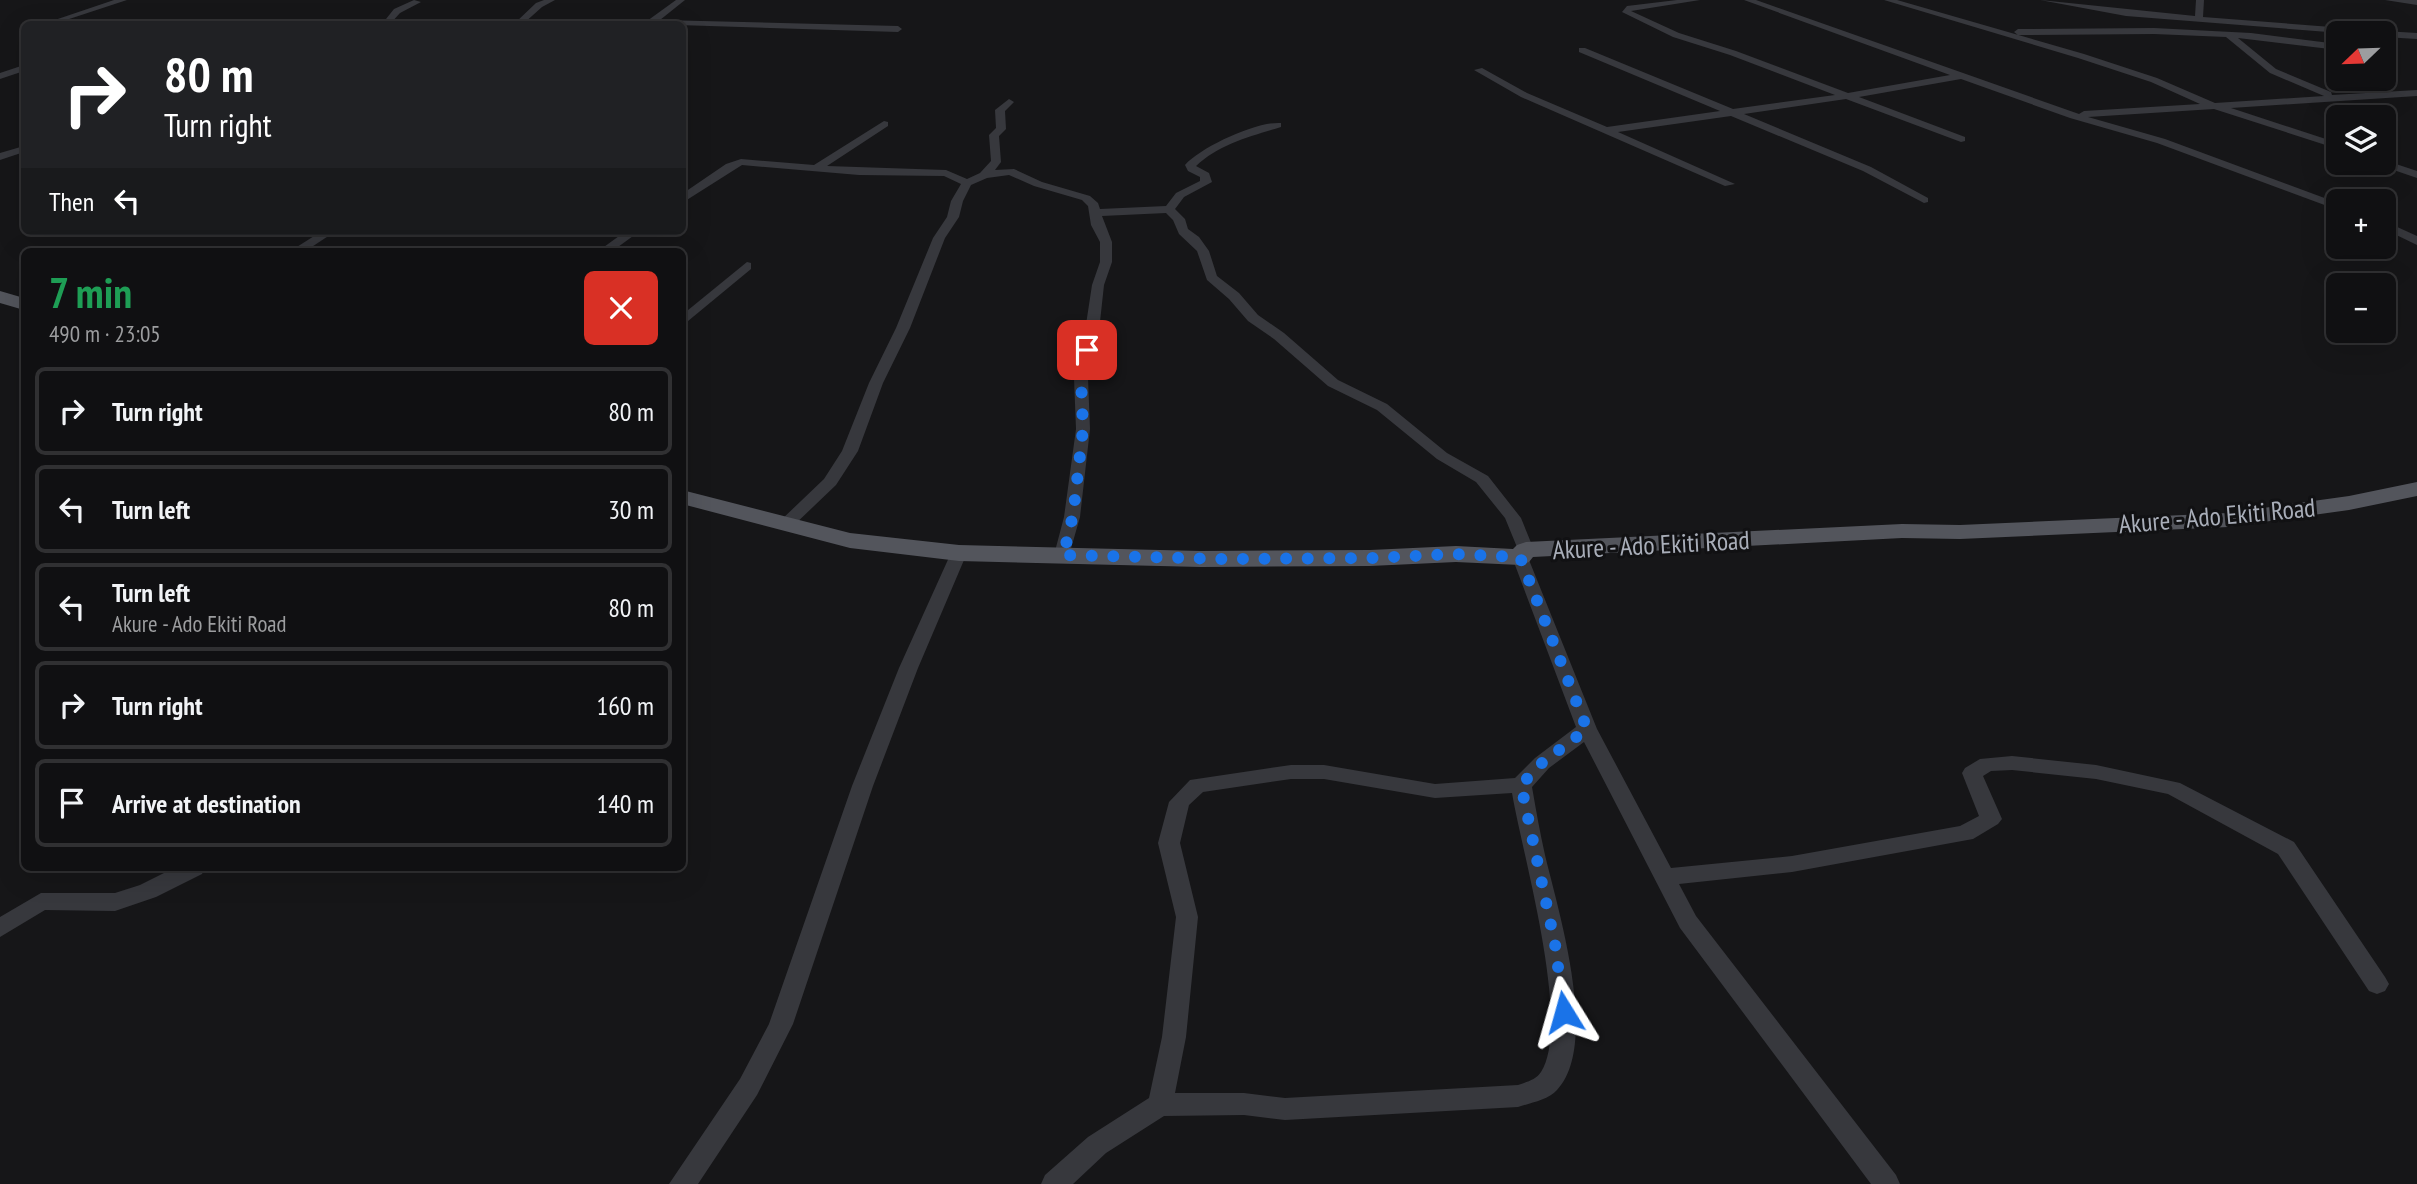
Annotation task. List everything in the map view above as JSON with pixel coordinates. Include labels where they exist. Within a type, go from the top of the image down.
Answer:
[{"type":"main road","points":[[0,297],[21,303]]},
{"type":"main road","name":"Akure - Ado Ekiti Road","points":[[686,498],[785,526],[850,540],[959,553],[1227,559],[1523,554],[1902,531],[1960,532],[2228,520],[2348,503],[2417,489]]},
{"type":"street","points":[[56,21],[123,0]]},
{"type":"street","points":[[521,21],[539,5],[551,0]]},
{"type":"street","points":[[652,21],[681,0]]},
{"type":"street","points":[[1696,0],[1627,9],[1626,12],[1676,35],[1733,53],[1961,139]]},
{"type":"street","points":[[1751,1],[1769,0]]},
{"type":"street","points":[[1888,0],[1946,19],[2011,34],[2154,80],[2212,105],[2326,142]]},
{"type":"street","points":[[2044,0],[2199,20],[2326,30]]},
{"type":"street","points":[[2199,20],[2200,0]]},
{"type":"street","points":[[2389,0],[2417,2]]},
{"type":"street","points":[[1751,1],[2074,116],[2161,141],[2326,202]]},
{"type":"street","points":[[389,21],[397,11],[417,2]]},
{"type":"street","points":[[686,24],[898,29]]},
{"type":"street","points":[[2011,34],[2102,29],[2229,35],[2326,46]]},
{"type":"street","points":[[2229,35],[2273,71],[2334,97]]},
{"type":"street","points":[[2396,35],[2417,36]]},
{"type":"street","points":[[1582,50],[1867,169],[1924,200]]},
{"type":"street","points":[[0,76],[21,69]]},
{"type":"street","points":[[1479,70],[1524,95],[1729,184]]},
{"type":"street","points":[[1609,130],[1847,96],[1962,76]]},
{"type":"street","points":[[2074,116],[2334,97],[2415,95]]},
{"type":"street","points":[[984,175],[996,162],[994,135],[1000,129],[1000,110],[1009,102]]},
{"type":"street","points":[[818,167],[884,124]]},
{"type":"street","points":[[1169,209],[1180,195],[1206,182],[1205,175],[1192,169],[1190,165],[1194,161],[1214,148],[1277,125]]},
{"type":"street","points":[[0,157],[21,150]]},
{"type":"street","points":[[996,162],[1010,172],[1038,184],[1086,198],[1094,205],[1097,225],[1106,242],[1106,262],[1098,285],[1092,331],[1081,378],[1083,429],[1072,517],[1062,555]]},
{"type":"street","points":[[686,197],[735,163],[859,172],[946,173],[967,183]]},
{"type":"street","points":[[2396,168],[2417,176]]},
{"type":"street","points":[[785,526],[830,482],[850,451],[876,383],[903,328],[939,239],[953,217],[957,201],[967,183],[984,175],[1010,172]]},
{"type":"street","points":[[1096,213],[1169,209],[1179,219],[1183,231],[1193,236],[1210,261],[1212,277],[1234,296],[1253,318],[1279,336],[1333,383],[1382,407],[1442,456],[1482,479],[1494,491],[1513,518],[1523,554],[1587,729],[1667,877],[1688,922],[1887,1184]]},
{"type":"street","points":[[2396,231],[2417,241]]},
{"type":"street","points":[[301,248],[320,235]]},
{"type":"street","points":[[609,248],[628,235]]},
{"type":"street","points":[[686,318],[747,266]]},
{"type":"street","points":[[682,1184],[740,1104],[765,1061],[781,1024],[865,779],[926,622],[959,553]]},
{"type":"street","points":[[1160,1105],[1174,1037],[1187,917],[1169,843],[1179,802],[1197,785],[1291,772],[1324,772],[1434,792],[1521,785],[1542,763],[1587,729]]},
{"type":"street","points":[[1667,877],[1792,864],[1965,833],[1991,818],[1972,773],[1987,764],[2012,763],[2096,772],[2174,788],[2286,848],[2377,984]]},
{"type":"street","points":[[1054,1184],[1097,1145],[1160,1105],[1244,1104],[1285,1109],[1366,1106],[1518,1096],[1536,1091],[1549,1081],[1558,1063],[1563,1041],[1564,1012],[1555,944],[1521,785]]},
{"type":"street","points":[[0,928],[41,902],[116,902],[148,891],[188,871]]},
{"type":"route","points":[[1087,350],[1081,378],[1083,429],[1074,507],[1062,555],[1225,559],[1370,558],[1456,554],[1520,557],[1587,729],[1542,763],[1521,785],[1555,944],[1564,1012]]}]
